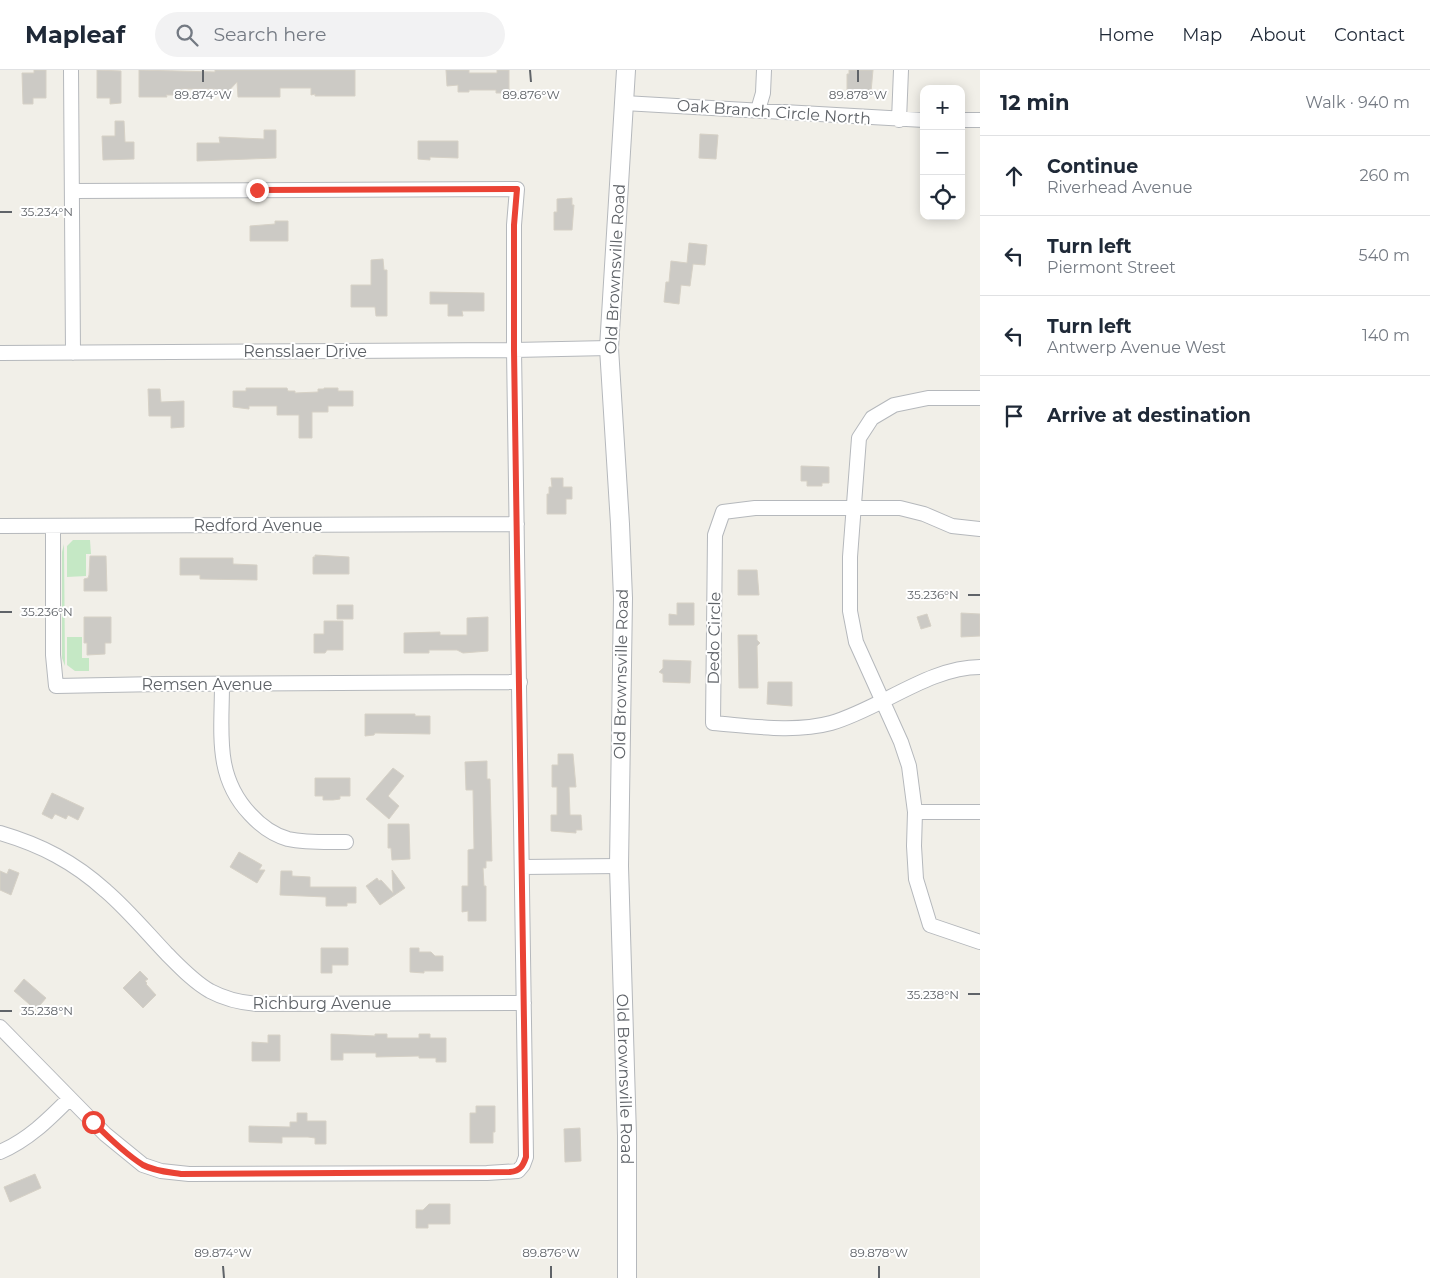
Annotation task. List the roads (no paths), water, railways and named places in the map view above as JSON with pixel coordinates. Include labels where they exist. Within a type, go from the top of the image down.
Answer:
[{"type":"street","points":[[71,70],[73,353]]},
{"type":"street","name":"Old Brownsville Road","points":[[626,70],[609,348],[623,598],[619,866],[627,1136],[627,1278]]},
{"type":"street","points":[[758,110],[764,93],[764,70]]},
{"type":"street","points":[[899,120],[901,70]]},
{"type":"street","name":"Oak Branch Circle North","points":[[624,104],[920,120]]},
{"type":"street","points":[[965,120],[980,120]]},
{"type":"street","points":[[0,1027],[105,1134],[143,1165],[160,1171],[181,1174],[478,1173],[518,1171],[526,1157],[514,350],[514,225],[517,189],[73,191]]},
{"type":"street","name":"Rensslaer Drive","points":[[0,353],[609,348]]},
{"type":"street","points":[[980,398],[928,398],[894,405],[872,418],[859,438],[850,557],[850,610],[856,642],[908,761],[915,812],[914,846],[916,879],[930,924],[980,942]]},
{"type":"street","name":"Dedo Circle","points":[[854,508],[755,508],[724,512],[715,535],[713,723],[813,726],[831,723],[882,701]]},
{"type":"street","points":[[854,508],[904,508],[952,526],[980,529]]},
{"type":"street","name":"Redford Avenue","points":[[0,526],[517,524]]},
{"type":"street","name":"Remsen Avenue","points":[[53,526],[53,655],[56,686],[74,684],[520,682]]},
{"type":"street","points":[[882,701],[941,674],[980,667]]},
{"type":"street","points":[[222,684],[224,765],[232,791],[243,807],[266,828],[288,838],[312,842],[346,842]]},
{"type":"street","points":[[915,812],[980,812]]},
{"type":"street","name":"Richburg Avenue","points":[[0,833],[39,846],[55,854],[95,881],[192,978],[209,991],[227,998],[258,1004],[524,1003]]},
{"type":"street","points":[[522,867],[619,866]]},
{"type":"street","points":[[0,1152],[16,1144],[36,1130],[69,1099]]}]
